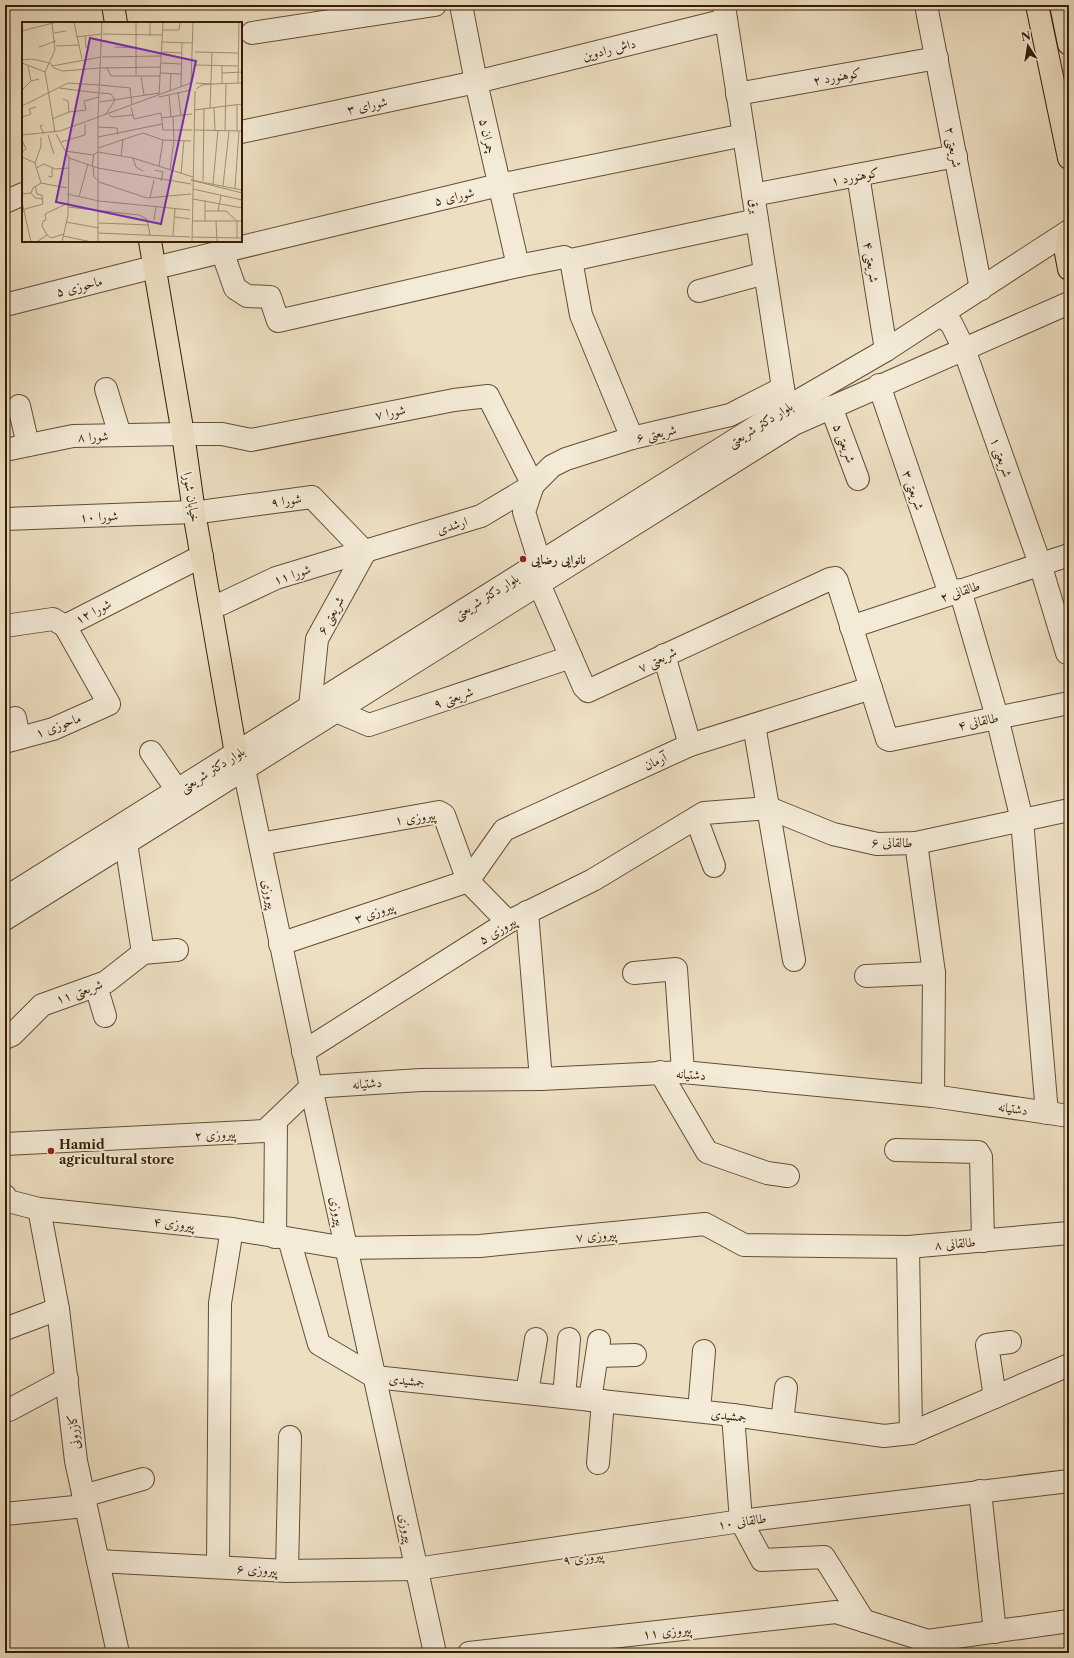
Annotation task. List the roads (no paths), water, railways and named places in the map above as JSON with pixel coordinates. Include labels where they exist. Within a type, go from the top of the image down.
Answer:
[{"type":"main road","points":[[113,5],[116,22]]},
{"type":"main road","points":[[127,5],[130,22]]},
{"type":"main road","points":[[1037,5],[1069,158]]},
{"type":"main road","points":[[1061,5],[1069,44]]},
{"type":"main road","points":[[1069,232],[1066,253],[1069,269]]},
{"type":"main road","name":"خیابان شورا","points":[[150,242],[160,266],[200,511],[221,604],[242,756]]},
{"type":"main road","name":"خیابان شورا","points":[[160,266],[163,242]]},
{"type":"main road","name":"خیابان شورا","points":[[200,511],[202,556],[242,756]]},
{"type":"street","points":[[252,34],[378,9],[435,5]]},
{"type":"street","name":"چمران ۵","points":[[461,5],[484,80],[498,185],[518,266]]},
{"type":"street","name":"شریعتی ۲","points":[[926,5],[981,289]]},
{"type":"street","name":"داش رادوین","points":[[484,80],[725,13]]},
{"type":"street","name":"برق","points":[[725,13],[785,398]]},
{"type":"street","name":"کوهنورد ۲","points":[[737,94],[937,58]]},
{"type":"street","name":"شورای ۳","points":[[242,132],[484,80]]},
{"type":"street","name":"شورای ۵","points":[[242,242],[498,185],[744,135]]},
{"type":"street","name":"کوهنورد ۱","points":[[753,195],[956,156]]},
{"type":"street","name":"شریعتی ۴","points":[[858,175],[886,350]]},
{"type":"street","points":[[5,202],[22,194]]},
{"type":"street","points":[[213,248],[235,288],[247,296],[270,297],[278,321],[518,266],[564,258],[571,260],[757,220]]},
{"type":"street","name":"بلوار دکتر شریعتی","points":[[5,898],[177,790],[242,756],[336,711],[379,674],[540,563],[741,436],[785,398],[886,350],[1069,232]]},
{"type":"street","name":"شورای ۵","points":[[160,266],[213,248],[240,242]]},
{"type":"street","points":[[571,260],[582,314],[632,438]]},
{"type":"street","name":"ماحوزی ۵","points":[[5,304],[160,266]]},
{"type":"street","points":[[699,291],[765,273]]},
{"type":"street","name":"بلوار دکتر شریعتی","points":[[5,919],[126,843],[310,707],[379,674],[539,584],[794,424],[879,385],[1069,303]]},
{"type":"street","name":"شریعتی ۱","points":[[940,315],[951,323],[964,349],[1040,564],[1067,653]]},
{"type":"street","name":"شریعتی ۳","points":[[879,385],[955,592],[997,717],[1022,820],[1047,1113]]},
{"type":"street","points":[[106,389],[120,436]]},
{"type":"street","name":"شورا ۷","points":[[188,434],[222,434],[251,440],[454,400],[488,396],[533,485]]},
{"type":"street","name":"شریعتی ۶","points":[[533,485],[552,466],[566,459],[632,438],[730,415],[785,398]]},
{"type":"street","points":[[19,406],[28,445]]},
{"type":"street","name":"شریعتی ۵","points":[[831,407],[858,478]]},
{"type":"street","points":[[730,415],[741,436]]},
{"type":"street","name":"شورا ۸","points":[[5,450],[73,436],[188,434]]},
{"type":"street","points":[[533,485],[524,512],[540,563]]},
{"type":"street","name":"ارشدی","points":[[365,552],[481,516],[533,485]]},
{"type":"street","name":"شورا ۹","points":[[200,511],[312,497],[365,552]]},
{"type":"street","name":"شورا ۱۰","points":[[5,519],[200,511]]},
{"type":"street","name":"شریعتی ۶","points":[[310,707],[317,639],[365,552]]},
{"type":"street","name":"شورا ۱۱","points":[[221,604],[276,578],[365,552]]},
{"type":"street","name":"طالقانی ۲","points":[[851,627],[1069,555]]},
{"type":"street","name":"شورا ۱۲","points":[[109,704],[65,626],[202,556]]},
{"type":"street","name":"شریعتی ۷","points":[[539,584],[570,657],[584,687],[588,691],[830,579],[835,578],[837,581],[851,627]]},
{"type":"street","points":[[5,626],[53,619],[65,626]]},
{"type":"street","points":[[851,627],[871,688]]},
{"type":"street","points":[[664,655],[690,745]]},
{"type":"street","name":"شریعتی ۹","points":[[336,711],[369,725],[570,657]]},
{"type":"street","name":"طالقانی ۴","points":[[871,688],[887,739],[890,740],[1069,703]]},
{"type":"street","name":"آرمان","points":[[468,881],[504,830],[690,745],[871,688]]},
{"type":"street","name":"ماحوزی ۱","points":[[13,733],[53,729],[109,704]]},
{"type":"street","points":[[754,725],[794,960]]},
{"type":"street","points":[[151,752],[177,790]]},
{"type":"street","name":"پیروزی","points":[[242,756],[310,1087],[375,1377],[434,1653]]},
{"type":"street","name":"طالقانی ۶","points":[[696,818],[704,813],[769,808],[833,834],[877,844],[916,843],[1069,810]]},
{"type":"street","name":"پیروزی ۱","points":[[260,844],[439,812],[444,816],[468,881],[508,922]]},
{"type":"street","points":[[696,818],[714,866]]},
{"type":"street","name":"پیروزی ۵","points":[[303,1052],[508,922],[593,880],[696,818]]},
{"type":"street","points":[[126,843],[143,953],[177,950]]},
{"type":"street","points":[[916,843],[934,973],[933,1096]]},
{"type":"street","name":"پیروزی ۳","points":[[280,944],[468,881]]},
{"type":"street","points":[[528,912],[541,1079]]},
{"type":"street","name":"شریعتی ۱۱","points":[[5,1038],[12,1035],[42,1005],[106,982],[143,953]]},
{"type":"street","points":[[634,973],[676,969],[683,1072]]},
{"type":"street","points":[[866,976],[934,973]]},
{"type":"street","points":[[96,986],[105,1016]]},
{"type":"street","points":[[660,1072],[707,1152],[767,1173],[788,1176]]},
{"type":"street","name":"دشتیانه","points":[[310,1087],[421,1080],[541,1079],[683,1072],[933,1096],[1069,1116]]},
{"type":"street","name":"پیروزی ۲","points":[[5,1144],[265,1131],[310,1087]]},
{"type":"street","points":[[276,1121],[282,1238],[319,1344],[375,1377]]},
{"type":"street","points":[[896,1150],[978,1152],[981,1157],[983,1241]]},
{"type":"street","name":"پیروزی ۴","points":[[6,1200],[40,1208],[232,1229],[346,1248]]},
{"type":"street","name":"کازرونی","points":[[40,1208],[58,1309],[68,1379],[76,1461],[117,1652]]},
{"type":"street","name":"پیروزی ۷","points":[[346,1248],[480,1246],[705,1224],[744,1245],[842,1246]]},
{"type":"street","points":[[218,1567],[220,1303],[232,1229]]},
{"type":"street","name":"طالقانی ۸","points":[[842,1246],[908,1247],[1069,1233]]},
{"type":"street","points":[[908,1247],[911,1434]]},
{"type":"street","points":[[5,1329],[58,1309]]},
{"type":"street","points":[[527,1393],[536,1339]]},
{"type":"street","points":[[564,1397],[569,1339]]},
{"type":"street","points":[[995,1397],[987,1345],[1010,1342]]},
{"type":"street","points":[[598,1463],[596,1401],[598,1348],[635,1355]]},
{"type":"street","points":[[699,1411],[704,1351]]},
{"type":"street","name":"جمشیدی","points":[[375,1377],[699,1411],[884,1436],[911,1434],[1069,1365]]},
{"type":"street","points":[[9,1410],[68,1379]]},
{"type":"street","points":[[782,1422],[786,1388]]},
{"type":"street","points":[[733,1415],[744,1527],[762,1560],[824,1557],[864,1621]]},
{"type":"street","points":[[287,1571],[290,1437]]},
{"type":"street","points":[[5,1514],[84,1501],[143,1479]]},
{"type":"street","name":"طالقانی ۱۰","points":[[418,1575],[980,1491],[1069,1481]]},
{"type":"street","points":[[980,1491],[995,1632]]},
{"type":"street","name":"پیروزی ۶","points":[[98,1561],[287,1571],[418,1575]]},
{"type":"street","name":"پیروزی ۱۱","points":[[470,1653],[836,1612],[864,1621],[931,1647]]},
{"type":"street","points":[[931,1647],[995,1632],[1069,1621]]},
{"type":"place","name":"نانوایی رضایی","points":[[523,559]]},
{"type":"place","name":"Hamid agricultural store","points":[[51,1151]]}]
